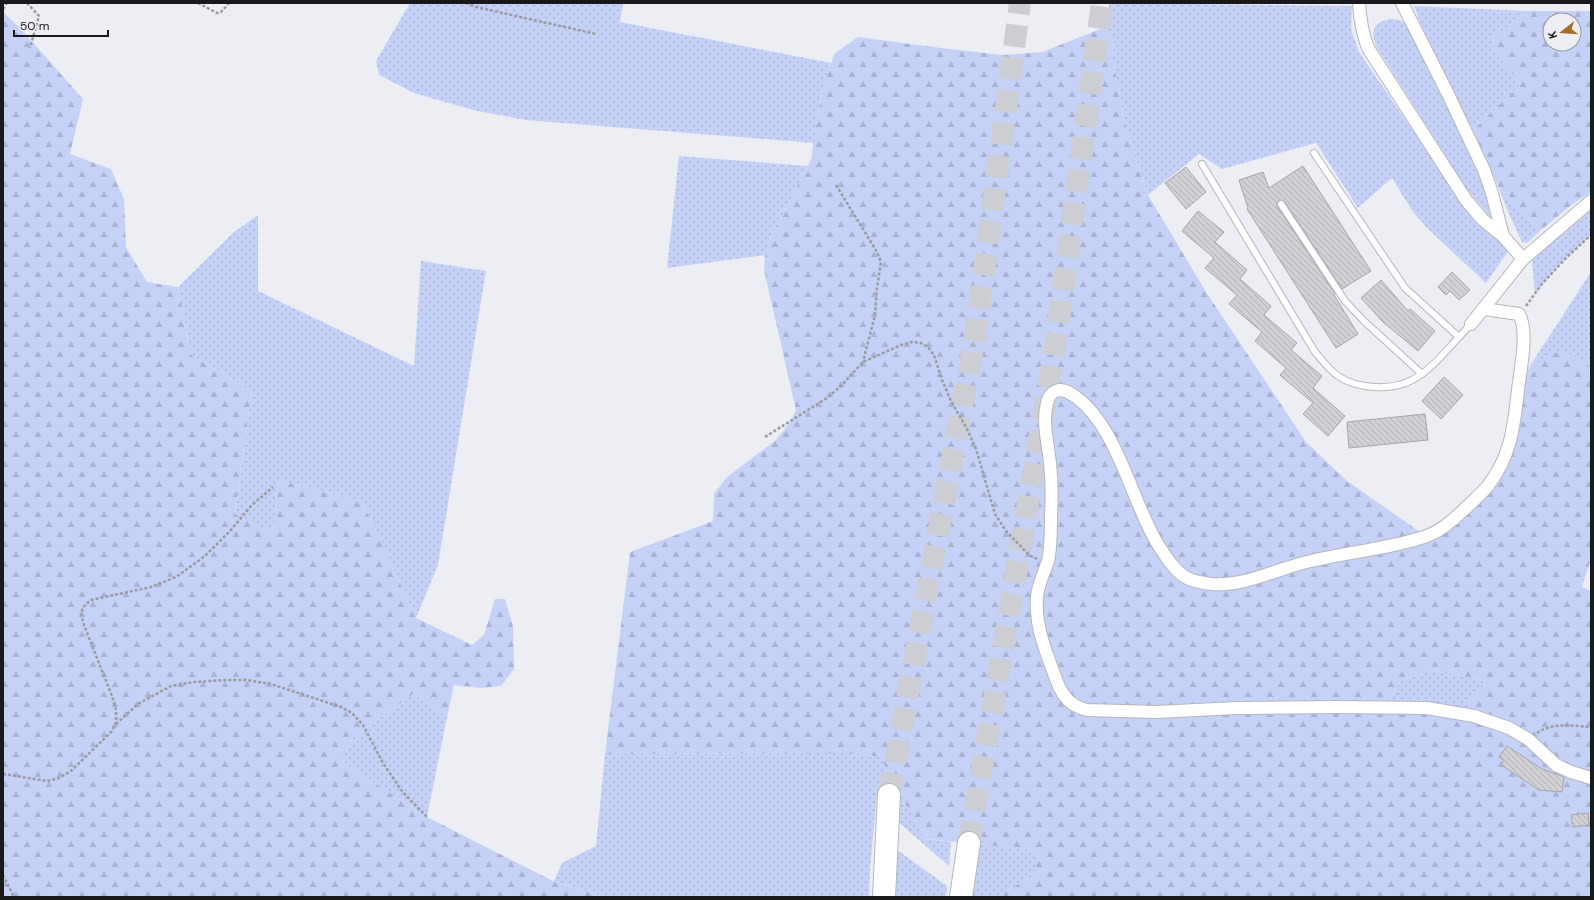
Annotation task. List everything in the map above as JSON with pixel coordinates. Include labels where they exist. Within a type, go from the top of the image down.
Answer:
[{"type":"highway","points":[[884,897],[889,795]]},
{"type":"highway","points":[[961,897],[969,843]]},
{"type":"street","points":[[1359,3],[1363,35],[1368,48],[1466,200],[1483,220],[1503,236],[1523,258]]},
{"type":"street","points":[[1402,3],[1484,170],[1492,193],[1503,236]]},
{"type":"street","points":[[1471,324],[1523,258],[1591,201]]},
{"type":"street","points":[[1484,309],[1519,314],[1523,327],[1522,352],[1513,432],[1508,452],[1499,470],[1487,487],[1449,524],[1426,536],[1408,542],[1300,563],[1243,582],[1210,584],[1185,577],[1176,569],[1165,556],[1152,535],[1120,460],[1095,416],[1077,397],[1060,389],[1053,392],[1047,399],[1046,408],[1046,430],[1052,488],[1050,542],[1046,565],[1037,597],[1039,632],[1061,692],[1068,701],[1076,707],[1087,710],[1156,712],[1237,708],[1427,708],[1474,716],[1509,728],[1528,739],[1556,765],[1571,772],[1591,778]]},
{"type":"lane","points":[[1314,153],[1406,288],[1459,337]]},
{"type":"lane","points":[[1202,164],[1315,352],[1339,377],[1359,385],[1377,387],[1395,386],[1411,381],[1422,374],[1471,324]]},
{"type":"lane","points":[[1281,204],[1345,301],[1365,322],[1422,374]]},
{"type":"path","points":[[3,9],[7,3]]},
{"type":"path","points":[[26,3],[38,16],[30,48]]},
{"type":"path","points":[[198,3],[217,13],[221,12],[229,3]]},
{"type":"path","points":[[466,3],[476,7],[596,34]]},
{"type":"path","points":[[836,185],[876,252],[880,262],[876,315],[863,362]]},
{"type":"path","points":[[1519,314],[1541,285],[1567,257],[1591,235]]},
{"type":"path","points":[[765,437],[827,398],[841,386],[863,362],[894,348],[912,342],[921,343],[928,347],[934,355],[951,401],[967,429],[976,449],[995,514],[1006,530],[1029,555],[1046,565]]},
{"type":"path","points":[[116,724],[116,710],[112,696],[84,625],[82,615],[83,607],[91,600],[151,587],[176,577],[204,556],[230,531],[251,506],[273,486]]},
{"type":"path","points":[[3,774],[43,781],[59,778],[70,771],[138,704],[171,686],[194,682],[246,680],[271,684],[341,707],[352,713],[363,725],[383,763],[401,790],[427,817]]},
{"type":"path","points":[[1528,739],[1542,729],[1550,727],[1561,725],[1591,727]]},
{"type":"path","points":[[3,875],[14,897]]},
{"type":"green space","points":[[410,3],[623,3],[620,22],[831,63],[820,103],[814,143],[525,120],[473,110],[414,93],[379,75],[376,61]]},
{"type":"green space","points":[[1110,3],[1352,6],[1351,29],[1359,52],[1468,211],[1509,250],[1486,283],[1428,229],[1413,212],[1392,178],[1358,208],[1316,143],[1222,169],[1199,154],[1148,195],[1123,115],[1113,58],[1114,33],[1103,28]]},
{"type":"green space","points":[[1414,6],[1527,11],[1492,39],[1496,54],[1521,84],[1473,130],[1423,30]]},
{"type":"green space","points":[[1527,11],[1591,11],[1591,192],[1570,206],[1541,230],[1498,186],[1473,130],[1521,84],[1496,54],[1492,39]]},
{"type":"green space","points":[[3,12],[21,29],[83,99],[70,154],[111,169],[124,199],[126,247],[147,282],[178,287],[191,355],[252,390],[235,514],[273,532],[278,480],[362,501],[416,618],[472,645],[484,635],[495,599],[505,599],[513,627],[514,669],[501,686],[481,688],[454,685],[447,717],[413,694],[353,738],[341,761],[427,817],[553,881],[607,897],[3,897]]},
{"type":"green space","points":[[1390,19],[1399,20],[1405,24],[1413,38],[1477,169],[1485,192],[1491,218],[1468,191],[1376,46],[1374,36],[1375,28],[1380,23]]},
{"type":"green space","points":[[1103,28],[1114,33],[1113,58],[1123,115],[1148,195],[1206,292],[1306,442],[1347,481],[1426,536],[1499,470],[1519,379],[1543,358],[1555,353],[1564,352],[1585,360],[1591,372],[1591,559],[1582,587],[1591,591],[1591,897],[1002,897],[1006,891],[1021,883],[1035,872],[1035,851],[925,839],[880,757],[853,753],[605,754],[630,552],[713,521],[714,494],[727,477],[776,440],[791,421],[796,410],[764,270],[765,255],[773,232],[811,160],[817,118],[825,79],[835,53],[858,37],[1004,55],[1042,52]],"holes":[[[1431,670],[1486,681],[1468,700],[1473,716],[1387,706],[1400,681]]]},
{"type":"green space","points":[[679,156],[808,166],[773,232],[765,255],[667,268]]},
{"type":"green space","points":[[1498,186],[1541,230],[1527,243],[1522,242]]},
{"type":"green space","points":[[1591,210],[1591,235],[1554,270],[1535,294],[1532,260],[1556,237]]},
{"type":"green space","points":[[258,215],[258,291],[414,366],[421,261],[486,271],[438,565],[416,618],[362,501],[278,480],[273,533],[235,514],[252,390],[191,355],[178,287],[234,232]]},
{"type":"green space","points":[[1591,272],[1591,372],[1585,360],[1546,357],[1528,369]]},
{"type":"green space","points":[[1431,670],[1486,681],[1474,716],[1387,707],[1400,681]]},
{"type":"green space","points":[[413,694],[447,717],[427,817],[341,761],[353,738]]},
{"type":"green space","points":[[853,753],[881,757],[925,839],[951,842],[949,866],[896,820],[897,795],[877,794],[869,897],[607,897],[554,881],[562,863],[596,846],[605,754]]},
{"type":"green space","points":[[979,844],[1035,851],[1035,872],[1021,883],[1006,891],[1002,897],[972,897]]},
{"type":"green space","points":[[893,847],[947,886],[946,897],[892,897]]},
{"type":"building","points":[[1303,166],[1371,271],[1342,289],[1285,202],[1281,200],[1277,202],[1277,206],[1335,294],[1334,295],[1358,334],[1336,348],[1247,209],[1248,208],[1239,180],[1263,172],[1269,188]]},
{"type":"building","points":[[1186,167],[1206,192],[1186,209],[1165,183]]},
{"type":"building","points":[[1198,211],[1224,232],[1215,242],[1247,270],[1240,279],[1271,306],[1264,315],[1297,343],[1291,350],[1322,376],[1313,388],[1345,416],[1328,436],[1303,414],[1313,403],[1280,375],[1286,368],[1255,341],[1262,332],[1229,304],[1237,295],[1205,268],[1214,258],[1182,231]]},
{"type":"building","points":[[1452,272],[1470,290],[1459,300],[1450,291],[1446,295],[1438,287]]},
{"type":"building","points":[[1381,280],[1408,311],[1410,309],[1435,331],[1418,351],[1383,322],[1361,298]]},
{"type":"building","points":[[1444,377],[1463,395],[1441,419],[1422,401]]},
{"type":"building","points":[[1425,414],[1428,440],[1349,448],[1347,422]]},
{"type":"building","points":[[1507,746],[1542,769],[1564,777],[1562,792],[1539,790],[1501,765],[1504,760],[1499,757]]},
{"type":"building","points":[[1588,813],[1589,825],[1573,827],[1571,815]]},
{"type":"tunnel","points":[[889,795],[975,337],[1020,3]]},
{"type":"tunnel","points":[[969,843],[1055,348],[1102,3]]}]
